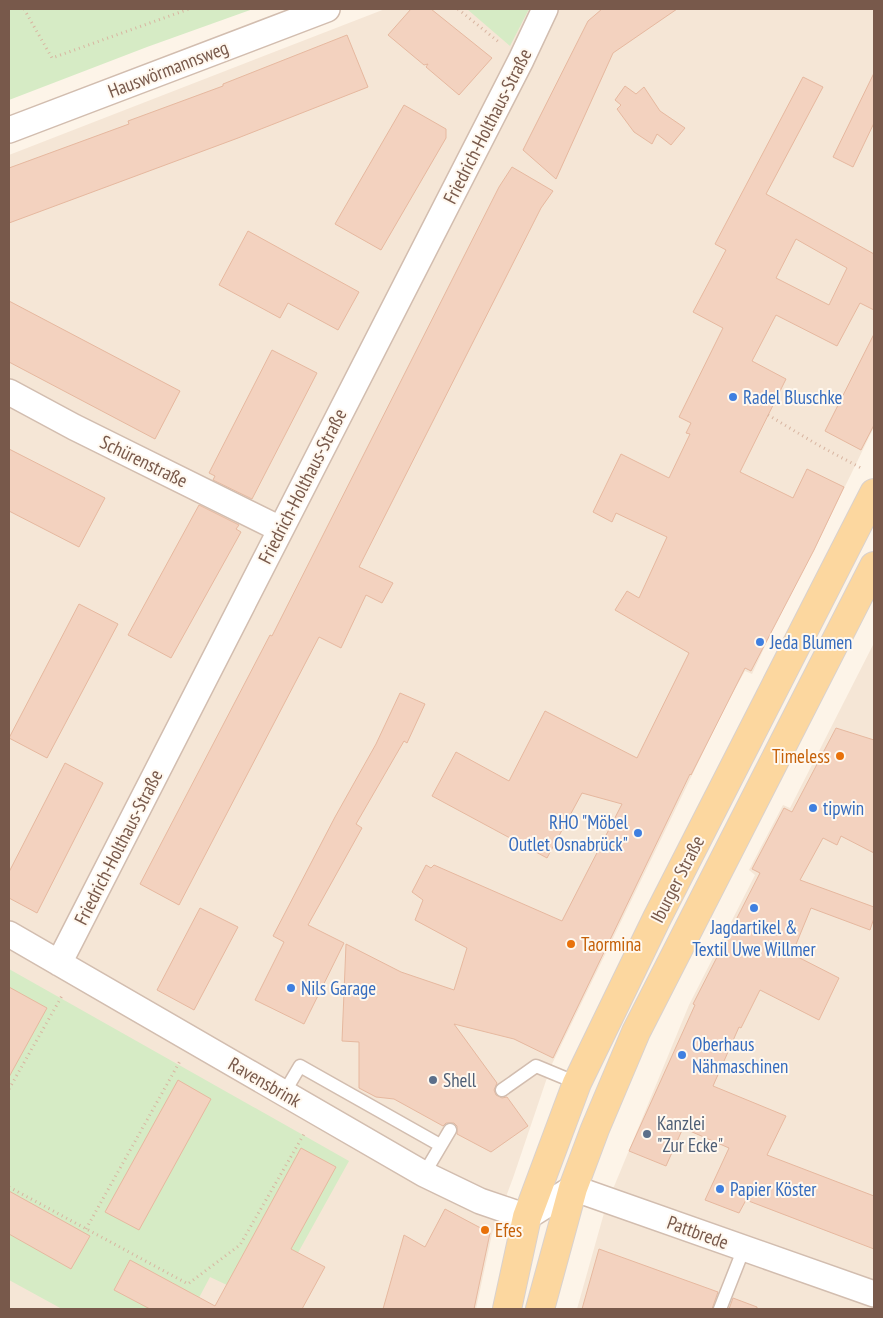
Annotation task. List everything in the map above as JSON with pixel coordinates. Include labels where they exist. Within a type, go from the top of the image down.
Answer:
[{"type":"main road","name":"Iburger Straße","points":[[507,1309],[527,1217],[577,1083],[653,927],[874,493]]},
{"type":"main road","name":"Iburger Straße","points":[[540,1309],[574,1188],[594,1130],[636,1032],[874,566]]},
{"type":"street","name":"Hauswörmannsweg","points":[[9,130],[328,9]]},
{"type":"street","name":"Friedrich-Holthaus-Straße","points":[[67,968],[280,529],[521,60],[545,9]]},
{"type":"street","name":"Schürenstraße","points":[[9,392],[74,427],[280,529]]},
{"type":"street","name":"Ravensbrink","points":[[9,934],[424,1174],[480,1201],[527,1217]]},
{"type":"street","points":[[527,1217],[574,1188]]},
{"type":"street","name":"Pattbrede","points":[[574,1188],[874,1294]]},
{"type":"lane","points":[[284,1093],[300,1066],[440,1145]]},
{"type":"lane","points":[[502,1090],[536,1066],[577,1083]]},
{"type":"lane","points":[[424,1174],[450,1130]]},
{"type":"lane","points":[[720,1309],[744,1248]]},
{"type":"path","points":[[24,9],[52,58],[189,9]]},
{"type":"path","points":[[458,9],[521,60]]},
{"type":"path","points":[[768,415],[861,468]]},
{"type":"path","points":[[9,1089],[67,968]]},
{"type":"path","points":[[86,1229],[192,1040]]},
{"type":"path","points":[[9,1187],[188,1284],[240,1245],[316,1112]]},
{"type":"shaded area","points":[[385,9],[874,9],[874,427],[814,550],[784,605],[752,674],[745,671],[728,701],[551,1066],[492,1234],[476,1309],[9,1309],[9,155]]},
{"type":"shaded area","points":[[874,643],[874,1309],[577,1309],[606,1206],[689,1005],[755,875],[749,870],[783,805],[790,808]]},
{"type":"green space","points":[[9,9],[253,9],[9,100]]},
{"type":"green space","points":[[467,9],[529,9],[510,46]]},
{"type":"green space","points":[[9,969],[349,1161],[269,1305],[210,1277],[193,1309],[62,1309],[9,1280]]},
{"type":"building","points":[[411,9],[431,9],[492,58],[459,95],[426,67],[428,64],[424,65],[388,35]]},
{"type":"building","points":[[602,9],[677,9],[613,53],[556,179],[523,150],[588,21]]},
{"type":"building","points":[[347,35],[368,87],[238,138],[9,223],[9,168],[129,124],[128,121],[223,86],[223,84]]},
{"type":"building","points":[[874,73],[874,123],[853,167],[833,157]]},
{"type":"building","points":[[803,77],[823,87],[766,194],[874,254],[874,310],[860,303],[837,346],[776,315],[752,361],[786,379],[740,472],[793,498],[807,469],[844,487],[814,550],[751,671],[745,668],[690,774],[553,1058],[514,1039],[454,1024],[497,1083],[494,1090],[496,1095],[502,1098],[507,1097],[528,1126],[491,1152],[457,1134],[457,1126],[454,1123],[446,1123],[443,1126],[394,1099],[376,1097],[359,1088],[359,1042],[342,1041],[346,944],[401,972],[454,990],[467,948],[415,920],[423,900],[412,892],[426,865],[431,868],[434,865],[562,921],[622,804],[582,793],[547,858],[432,796],[456,752],[509,781],[545,711],[637,758],[689,653],[615,610],[627,591],[639,598],[667,537],[616,513],[612,522],[593,512],[621,454],[669,478],[690,434],[686,433],[691,423],[679,417],[723,328],[693,312],[726,250],[715,244]],"holes":[[[796,239],[847,268],[829,305],[776,278]]]},
{"type":"building","points":[[625,86],[636,94],[644,87],[660,111],[685,128],[671,145],[657,134],[652,144],[634,132],[617,109],[621,105],[615,100]]},
{"type":"building","points":[[404,105],[446,129],[446,138],[381,250],[335,224]]},
{"type":"building","points":[[512,167],[553,191],[541,208],[359,567],[393,583],[382,603],[366,595],[341,648],[319,637],[179,905],[140,884],[270,635],[272,636],[499,187]]},
{"type":"building","points":[[248,231],[359,292],[338,330],[288,303],[280,318],[219,285]]},
{"type":"building","points":[[9,301],[180,391],[155,439],[9,362]]},
{"type":"building","points":[[874,334],[874,425],[861,450],[825,431]]},
{"type":"building","points":[[272,350],[317,373],[252,499],[213,480],[215,476],[209,473]]},
{"type":"building","points":[[9,449],[105,498],[79,547],[9,511]]},
{"type":"building","points":[[199,505],[239,525],[236,529],[241,532],[171,658],[128,635]]},
{"type":"building","points":[[79,604],[118,624],[47,758],[9,738]]},
{"type":"building","points":[[400,693],[425,704],[407,743],[404,741],[356,824],[362,828],[308,925],[344,943],[304,1024],[255,1000],[284,942],[273,936],[335,817],[376,744]]},
{"type":"building","points":[[836,728],[874,740],[874,853],[841,836],[837,845],[823,838],[800,880],[874,907],[874,918],[870,930],[811,908],[792,954],[839,978],[819,1020],[760,990],[741,1028],[739,1027],[713,1086],[786,1116],[767,1155],[874,1196],[874,1249],[746,1200],[739,1213],[705,1200],[729,1148],[683,1128],[666,1166],[629,1151],[695,1005],[693,1004],[760,873],[752,869],[784,808],[792,812]]},
{"type":"building","points":[[65,763],[103,783],[37,913],[9,898],[9,872]]},
{"type":"building","points":[[200,908],[238,927],[194,1010],[157,990]]},
{"type":"building","points":[[9,987],[47,1008],[9,1077]]},
{"type":"building","points":[[178,1080],[211,1099],[139,1230],[105,1212]]},
{"type":"building","points":[[301,1148],[336,1167],[291,1249],[325,1267],[302,1309],[150,1309],[114,1290],[130,1260],[215,1306]]},
{"type":"building","points":[[9,1191],[90,1236],[71,1269],[9,1234]]},
{"type":"building","points":[[445,1209],[490,1233],[474,1309],[383,1309],[404,1235],[425,1247]]},
{"type":"building","points":[[599,1249],[718,1292],[712,1309],[582,1309]]},
{"type":"building","points":[[733,1298],[757,1307],[757,1309],[729,1309]]},
{"type":"place","name":"Radel Bluschke","points":[[733,397]]},
{"type":"place","name":"Jeda Blumen","points":[[760,642]]},
{"type":"place","name":"Timeless","points":[[840,756]]},
{"type":"place","name":"tipwin","points":[[813,808]]},
{"type":"place","name":"RHO \"Möbel Outlet Osnabrück\"","points":[[638,833]]},
{"type":"place","name":"Jagdartikel & Textil Uwe Willmer","points":[[754,908]]},
{"type":"place","name":"Taormina","points":[[571,944]]},
{"type":"place","name":"Nils Garage","points":[[291,988]]},
{"type":"place","name":"Oberhaus Nähmaschinen","points":[[682,1055]]},
{"type":"place","name":"Shell","points":[[433,1080]]},
{"type":"place","name":"Kanzlei \"Zur Ecke\"","points":[[647,1134]]},
{"type":"place","name":"Papier Köster","points":[[720,1189]]},
{"type":"place","name":"Efes","points":[[485,1230]]}]
